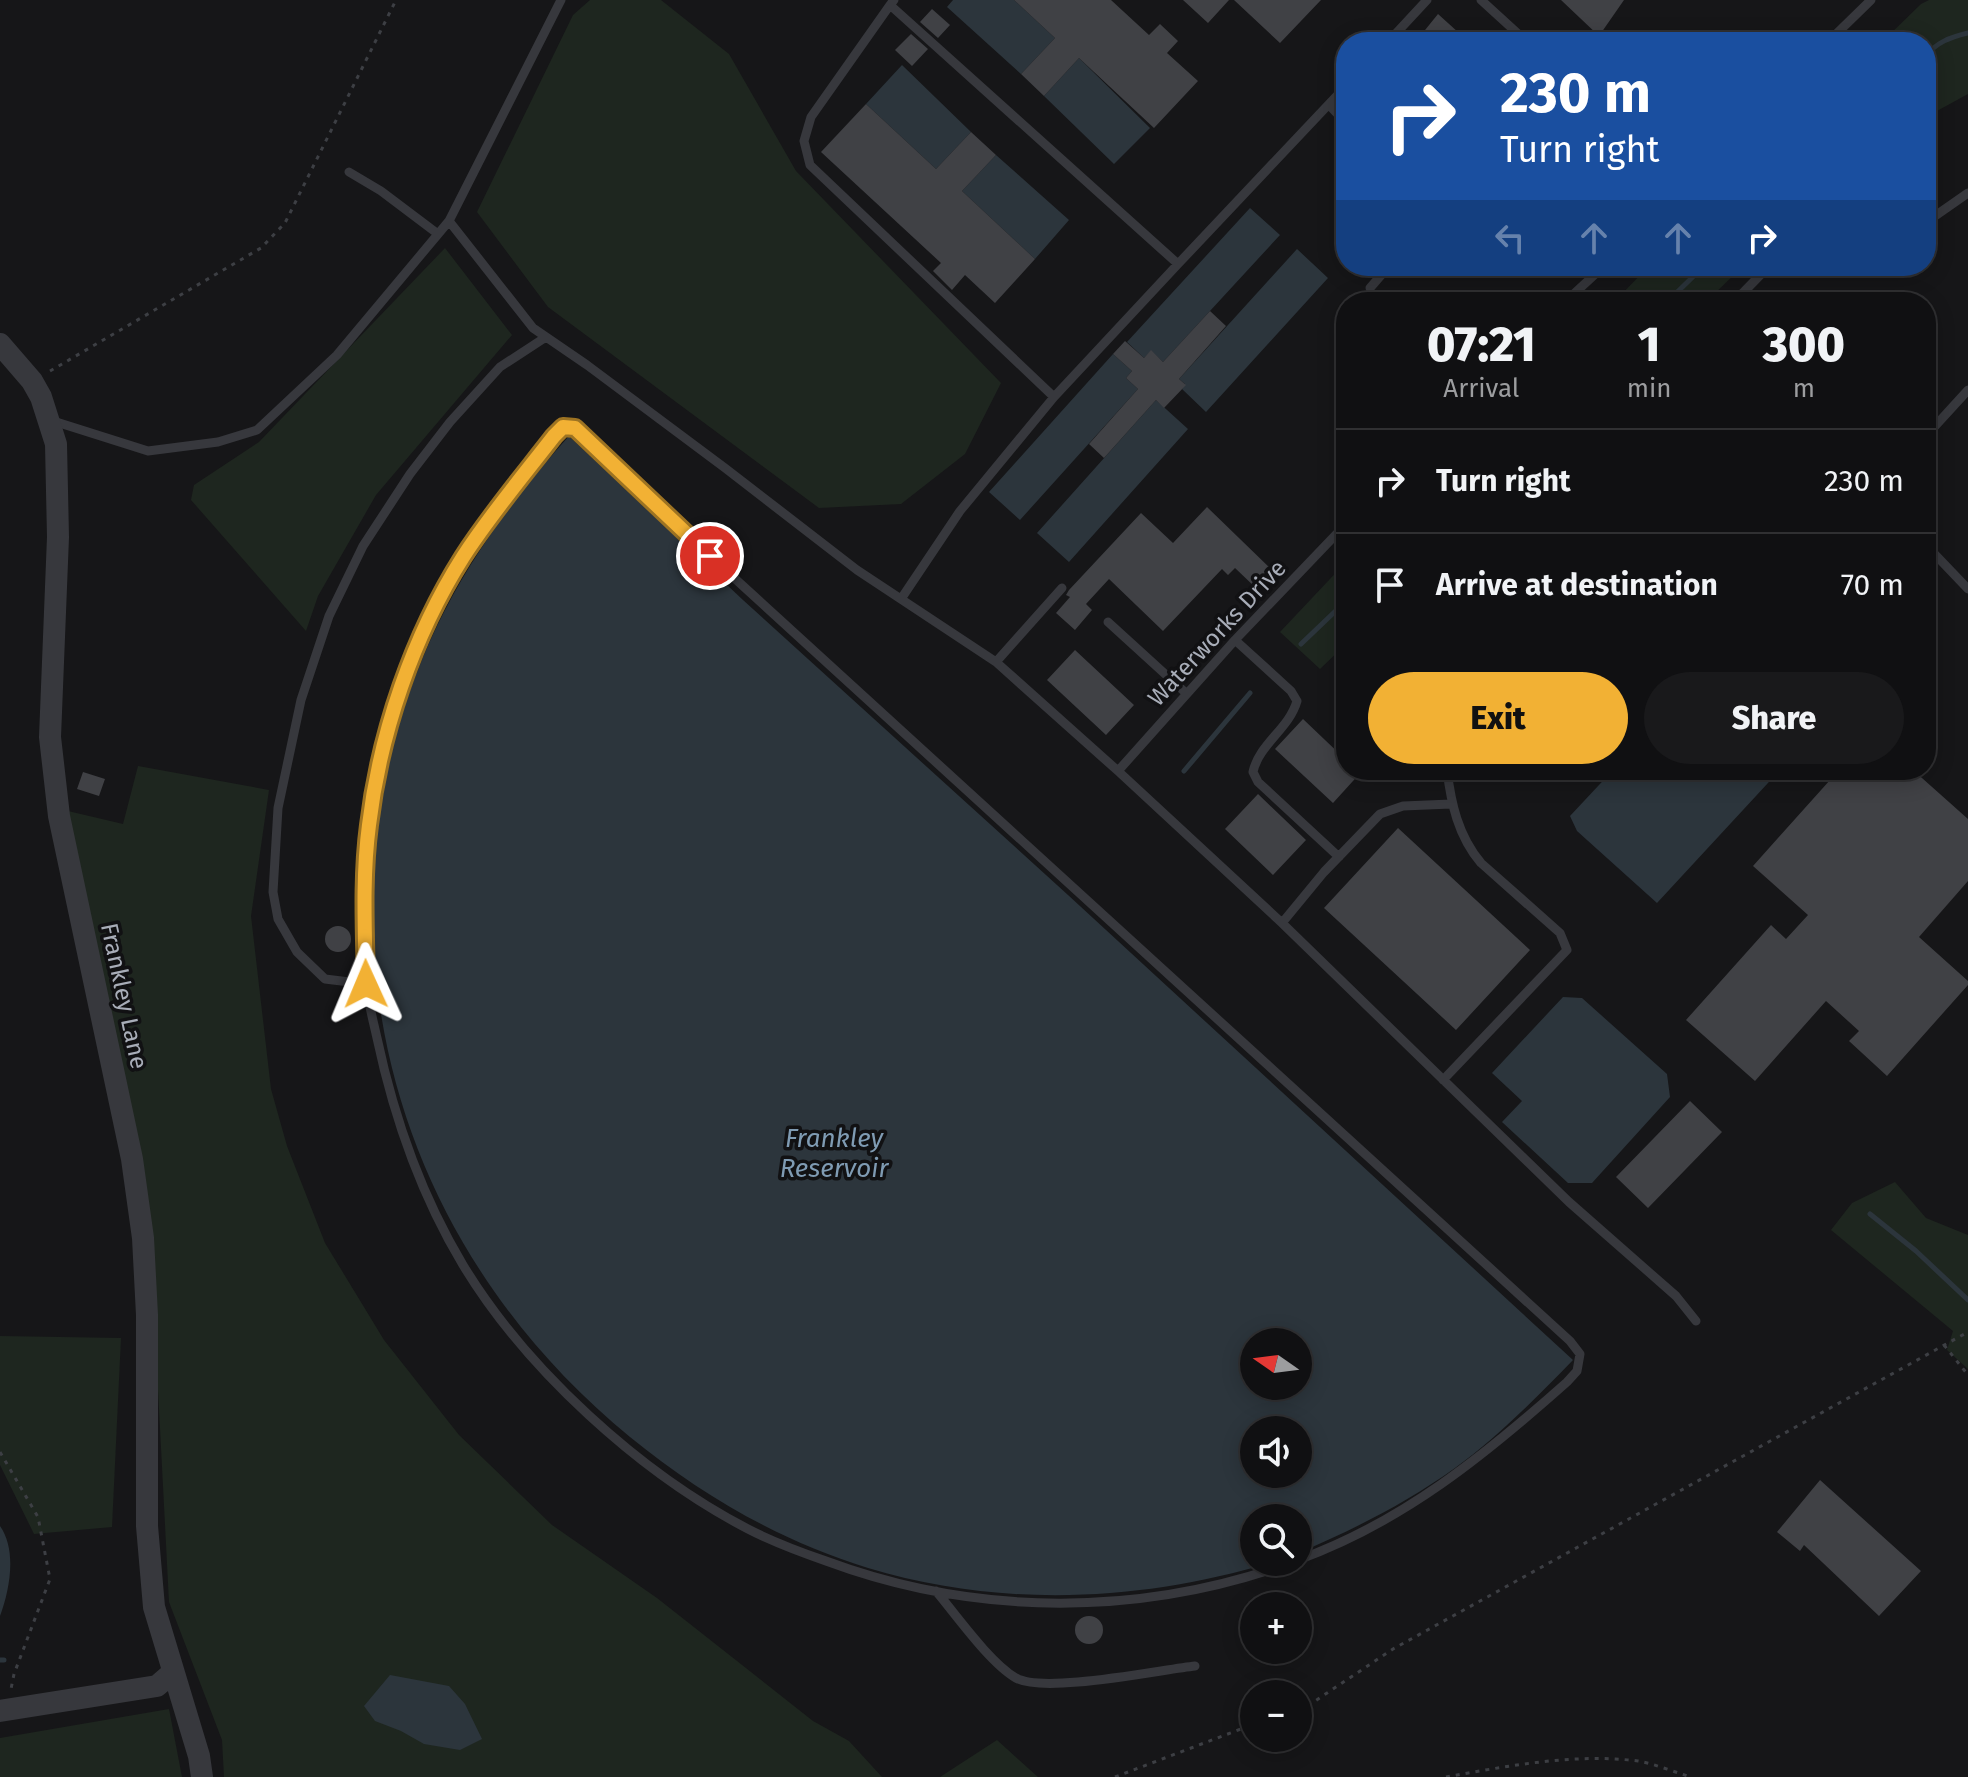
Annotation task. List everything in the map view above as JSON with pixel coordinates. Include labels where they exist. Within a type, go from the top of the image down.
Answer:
[{"type":"street","name":"Frankley Lane","points":[[0,344],[32,381],[50,420],[56,444],[58,523],[50,737],[59,816],[132,1159],[143,1238],[147,1315],[147,1526],[154,1607],[199,1756],[202,1777]]},
{"type":"street","points":[[4,1711],[157,1686],[172,1673]]},
{"type":"lane","points":[[50,420],[148,451],[218,442],[257,430],[337,355],[449,221],[561,0]]},
{"type":"lane","points":[[1397,32],[1427,0]]},
{"type":"lane","points":[[1481,0],[1516,32]]},
{"type":"lane","points":[[1838,32],[1869,1]]},
{"type":"lane","points":[[1054,397],[810,165],[804,141],[811,117],[892,2],[1178,264]]},
{"type":"lane","points":[[901,599],[960,511],[1054,397],[1336,97]]},
{"type":"lane","points":[[1329,105],[1336,112]]},
{"type":"lane","points":[[349,172],[381,191],[438,234]]},
{"type":"lane","points":[[1936,215],[1968,193]]},
{"type":"lane","points":[[449,221],[533,328],[725,468],[857,570],[996,662],[1282,923],[1569,1202],[1676,1296],[1696,1321]]},
{"type":"lane","points":[[1370,288],[1380,276]]},
{"type":"lane","points":[[1576,292],[1593,276]]},
{"type":"lane","points":[[1744,292],[1759,276]]},
{"type":"lane","points":[[366,984],[325,979],[297,952],[278,919],[273,892],[278,808],[301,700],[329,616],[363,546],[410,474],[450,422],[500,367],[546,337]]},
{"type":"lane","points":[[1936,425],[1968,390]]},
{"type":"lane","points":[[1252,1576],[1208,1587],[1110,1602],[1061,1605],[974,1599],[866,1576],[748,1529],[683,1490],[624,1446],[561,1388],[520,1343],[464,1266],[410,1157],[383,1067],[366,984],[364,884],[369,825],[392,718],[415,652],[446,587],[482,529],[563,427],[575,428],[640,492],[1547,1320],[1580,1354],[1577,1371],[1567,1382],[1460,1473],[1376,1525],[1312,1555]]},
{"type":"lane","name":"Waterworks Drive","points":[[1118,771],[1235,640],[1336,534]]},
{"type":"lane","points":[[1936,555],[1968,589]]},
{"type":"lane","points":[[996,662],[1062,588]]},
{"type":"lane","points":[[1108,622],[1187,694]]},
{"type":"lane","points":[[1235,640],[1291,691],[1297,701],[1294,712],[1283,728],[1258,756],[1253,772],[1258,782],[1339,857]]},
{"type":"lane","points":[[1443,1080],[1567,950],[1560,933],[1471,851],[1451,804],[1448,780]]},
{"type":"lane","points":[[1282,923],[1380,814],[1403,806],[1451,804]]},
{"type":"lane","points":[[936,1591],[997,1662],[1018,1680],[1054,1684],[1195,1666]]},
{"type":"path","points":[[32,381],[248,256],[269,240],[285,223],[396,0]]},
{"type":"path","points":[[1312,1703],[1393,1649],[1967,1333]]},
{"type":"path","points":[[1944,1345],[1968,1375]]},
{"type":"path","points":[[0,1452],[38,1517],[50,1579],[14,1674],[4,1711]]},
{"type":"path","points":[[1115,1777],[1240,1729]]},
{"type":"path","points":[[1446,1777],[1518,1764],[1587,1759],[1639,1761],[1691,1777]]},
{"type":"shaded area","points":[[590,0],[661,0],[729,54],[796,171],[1001,383],[965,454],[901,504],[819,508],[548,307],[477,212],[573,15]]},
{"type":"shaded area","points":[[1929,0],[1968,0],[1968,94],[1936,112],[1936,32],[1892,32]]},
{"type":"shaded area","points":[[445,248],[512,335],[376,495],[318,596],[306,631],[191,500],[194,485],[259,442]]},
{"type":"shaded area","points":[[1639,276],[1733,276],[1716,292],[1624,292]]},
{"type":"shaded area","points":[[1336,573],[1336,654],[1320,669],[1280,632]]},
{"type":"shaded area","points":[[138,766],[269,790],[251,916],[271,1089],[287,1146],[325,1243],[384,1340],[459,1435],[552,1525],[657,1598],[813,1721],[849,1741],[882,1777],[224,1777],[222,1740],[169,1602],[156,1351],[68,811],[123,824]]},
{"type":"shaded area","points":[[1895,1182],[1926,1218],[1968,1235],[1968,1369],[1947,1350],[1953,1331],[1831,1230],[1852,1203]]},
{"type":"shaded area","points":[[0,1336],[121,1338],[112,1527],[34,1534],[0,1465]]},
{"type":"shaded area","points":[[169,1709],[182,1777],[0,1777],[0,1738]]},
{"type":"shaded area","points":[[997,1740],[1038,1777],[940,1777]]},
{"type":"water","points":[[953,0],[1014,0],[1055,38],[1021,74],[947,7]]},
{"type":"water","points":[[1079,58],[1150,128],[1114,164],[1044,96]]},
{"type":"water","points":[[902,65],[971,132],[936,169],[866,104]]},
{"type":"water","points":[[996,155],[1069,220],[1035,259],[962,191]]},
{"type":"water","points":[[1250,208],[1280,235],[1163,362],[1151,351],[1144,358],[1127,342]]},
{"type":"water","points":[[1297,249],[1328,278],[1206,412],[1182,389],[1185,384],[1179,379]]},
{"type":"water","points":[[1113,354],[1132,371],[1126,378],[1138,389],[1020,520],[989,492]]},
{"type":"water","points":[[1156,400],[1188,429],[1069,562],[1037,533]]},
{"type":"water","name":"Frankley Reservoir","points":[[569,436],[743,600],[1573,1360],[1516,1417],[1471,1456],[1418,1493],[1359,1525],[1312,1547],[1312,1504],[1240,1504],[1240,1571],[1122,1592],[1071,1595],[969,1590],[868,1568],[804,1544],[743,1514],[685,1478],[630,1437],[559,1371],[499,1297],[449,1218],[412,1133],[386,1044],[374,951],[375,856],[390,760],[418,669],[437,626],[482,547]]},
{"type":"water","points":[[1604,780],[1771,780],[1657,903],[1577,831],[1570,816]]},
{"type":"water","points":[[1563,997],[1582,998],[1667,1074],[1670,1097],[1592,1183],[1568,1183],[1502,1122],[1522,1101],[1492,1073]]},
{"type":"water","points":[[0,1526],[9,1546],[10,1570],[0,1616]]},
{"type":"water","points":[[390,1675],[449,1686],[465,1704],[482,1739],[460,1750],[424,1744],[375,1721],[364,1706]]},
{"type":"building","points":[[1014,0],[1111,0],[1149,35],[1160,24],[1178,41],[1167,53],[1198,81],[1154,128],[1079,58],[1044,96],[1021,74],[1055,38]]},
{"type":"building","points":[[1183,0],[1229,0],[1208,23]]},
{"type":"building","points":[[1234,0],[1321,0],[1280,43]]},
{"type":"building","points":[[1561,0],[1624,0],[1602,32],[1595,32]]},
{"type":"building","points":[[932,9],[950,25],[938,38],[920,22]]},
{"type":"building","points":[[1438,14],[1458,32],[1423,32]]},
{"type":"building","points":[[911,34],[928,49],[912,66],[895,50]]},
{"type":"building","points":[[866,104],[936,169],[971,132],[996,155],[962,191],[1035,259],[995,303],[965,275],[952,290],[933,271],[941,263],[821,152]]},
{"type":"building","points":[[1210,311],[1226,326],[1179,379],[1186,385],[1164,408],[1156,400],[1104,458],[1089,444],[1138,389],[1126,378],[1132,371],[1113,354],[1125,341],[1144,358],[1151,350],[1163,362]]},
{"type":"building","points":[[1207,507],[1274,572],[1257,589],[1235,568],[1228,575],[1222,569],[1163,631],[1109,579],[1086,604],[1092,610],[1075,630],[1056,613],[1070,597],[1066,595],[1069,590],[1141,513],[1173,543]]},
{"type":"building","points":[[1075,650],[1134,705],[1106,735],[1047,680]]},
{"type":"building","points":[[1303,719],[1336,750],[1336,780],[1354,780],[1333,803],[1275,749]]},
{"type":"building","points":[[83,772],[105,779],[99,796],[77,789]]},
{"type":"building","points":[[1830,780],[1924,780],[1968,819],[1968,881],[1919,937],[1968,981],[1968,985],[1887,1076],[1849,1041],[1859,1031],[1826,1001],[1755,1081],[1686,1020],[1771,925],[1786,939],[1808,915],[1753,866]]},
{"type":"building","points":[[1258,794],[1306,840],[1273,875],[1225,829]]},
{"type":"building","points":[[1398,828],[1530,950],[1456,1030],[1324,908]]},
{"type":"building","points":[[338,926],[347,930],[351,939],[347,948],[338,952],[329,948],[325,939],[329,930]]},
{"type":"building","points":[[1690,1101],[1722,1132],[1648,1208],[1616,1177]]},
{"type":"building","points":[[1820,1480],[1921,1571],[1879,1616],[1804,1545],[1800,1551],[1777,1532]]},
{"type":"building","points":[[1089,1616],[1099,1620],[1103,1630],[1099,1640],[1089,1644],[1079,1640],[1075,1630],[1079,1620]]},
{"type":"waterway","points":[[1936,47],[1950,38],[1968,33]]},
{"type":"waterway","points":[[1677,292],[1694,276]]},
{"type":"waterway","points":[[1301,644],[1336,611]]},
{"type":"waterway","points":[[1184,771],[1250,693]]},
{"type":"waterway","points":[[1870,1214],[1916,1251],[1968,1300]]},
{"type":"route","points":[[366,984],[364,884],[369,825],[392,718],[427,623],[461,560],[505,497],[554,436],[563,427],[575,428],[710,556]]}]
